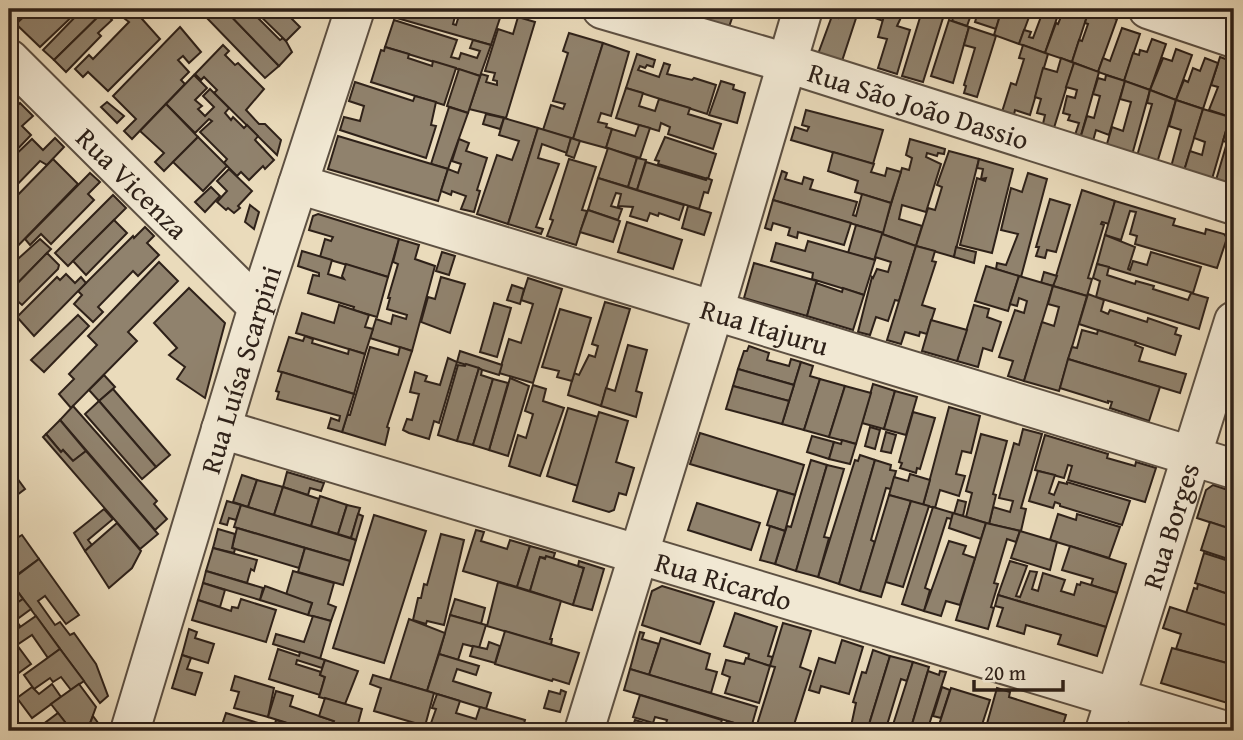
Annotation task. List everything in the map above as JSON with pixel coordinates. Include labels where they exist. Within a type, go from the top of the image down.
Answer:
[{"type":"street","name":"Rua Luísa Scarpini","points":[[130,731],[258,307],[355,9]]},
{"type":"street","name":"Rua São João Dassio","points":[[602,9],[787,63],[1234,205]]},
{"type":"street","points":[[584,731],[714,312],[803,9]]},
{"type":"street","points":[[1148,9],[1234,37]]},
{"type":"street","name":"Rua Vicenza","points":[[9,59],[258,307]]},
{"type":"street","name":"Rua Itajuru","points":[[298,184],[1234,469]]},
{"type":"street","name":"Rua Borges","points":[[1110,715],[1234,321]]},
{"type":"street","name":"Rua Ricardo","points":[[221,429],[638,554],[1110,715],[1226,731]]},
{"type":"building","points":[[9,9],[32,9],[16,24],[9,17]]},
{"type":"building","points":[[32,9],[80,9],[40,47],[16,24]]},
{"type":"building","points":[[89,9],[104,11],[54,60],[43,50],[79,13],[82,16]]},
{"type":"building","points":[[210,9],[224,9],[279,66],[265,78],[204,15]]},
{"type":"building","points":[[224,9],[249,9],[280,40],[283,38],[286,41],[292,52],[279,66]]},
{"type":"building","points":[[253,9],[274,9],[281,16],[285,12],[300,27],[286,41]]},
{"type":"building","points":[[377,9],[457,9],[453,24],[456,25],[461,9],[491,9],[502,12],[491,45],[376,12]]},
{"type":"building","points":[[687,9],[735,9],[729,27],[685,13]]},
{"type":"building","points":[[841,9],[859,9],[842,61],[818,54],[832,16],[838,18]]},
{"type":"building","points":[[859,9],[886,9],[883,21],[858,12]]},
{"type":"building","points":[[886,9],[905,9],[897,26],[910,30],[897,74],[878,68],[887,39],[878,37]]},
{"type":"building","points":[[916,9],[945,9],[943,18]]},
{"type":"building","points":[[956,9],[973,9],[967,26],[952,21]]},
{"type":"building","points":[[979,9],[1002,9],[996,29],[975,22]]},
{"type":"building","points":[[1002,9],[1032,9],[1019,44],[994,35]]},
{"type":"building","points":[[1032,9],[1060,9],[1045,53],[1019,44],[1024,30],[1031,32],[1029,37],[1033,38],[1042,14]]},
{"type":"building","points":[[1060,9],[1088,13],[1072,62],[1045,53],[1062,14],[1059,13]]},
{"type":"building","points":[[1089,9],[1117,19],[1098,72],[1072,62],[1088,24],[1085,23]]},
{"type":"building","points":[[134,10],[160,39],[108,91],[88,72],[83,77],[75,69],[89,55],[93,59],[129,22],[125,19]]},
{"type":"building","points":[[104,11],[112,20],[98,33],[101,36],[66,72],[54,60]]},
{"type":"building","points":[[922,11],[943,18],[923,82],[902,76]]},
{"type":"building","points":[[518,17],[535,22],[506,118],[469,109],[481,74],[488,76],[486,82],[497,85],[497,81],[493,80],[495,73],[485,71],[498,29],[513,34]]},
{"type":"building","points":[[394,20],[457,40],[451,57],[459,59],[461,53],[477,58],[480,51],[470,48],[473,40],[491,45],[480,76],[385,47]]},
{"type":"building","points":[[949,20],[969,27],[953,83],[931,76]]},
{"type":"building","points":[[180,27],[201,52],[189,63],[183,56],[178,60],[189,72],[181,80],[185,84],[132,139],[124,131],[136,119],[113,96]]},
{"type":"building","points":[[969,27],[996,36],[977,97],[964,93],[975,48],[964,45]]},
{"type":"building","points":[[1122,28],[1140,34],[1124,81],[1098,72],[1103,58],[1110,61]]},
{"type":"building","points":[[569,33],[603,43],[573,139],[543,130],[551,105],[563,109],[565,104],[553,101],[568,53],[563,51]]},
{"type":"building","points":[[1152,39],[1166,44],[1150,90],[1124,81],[1133,53],[1139,55],[1140,50],[1147,52]]},
{"type":"building","points":[[603,43],[629,52],[611,116],[601,113],[598,122],[607,124],[606,127],[612,129],[606,148],[573,139]]},
{"type":"building","points":[[223,45],[229,51],[225,55],[235,65],[238,63],[264,89],[246,110],[259,124],[265,124],[281,140],[277,155],[214,93],[217,90],[204,77],[201,80],[195,74]]},
{"type":"building","points":[[1023,45],[1048,54],[1030,115],[1015,110],[1013,119],[1001,115],[1011,83],[1016,85],[1024,59],[1019,58]]},
{"type":"building","points":[[385,47],[409,54],[408,58],[432,66],[433,61],[456,68],[444,105],[371,82],[381,50],[384,51]]},
{"type":"building","points":[[1176,49],[1192,55],[1176,100],[1150,90],[1163,58],[1172,61]]},
{"type":"building","points":[[637,54],[655,60],[653,67],[640,66],[638,70],[659,77],[664,63],[670,65],[667,74],[716,85],[707,114],[626,88]]},
{"type":"building","points":[[1220,57],[1234,62],[1234,104],[1230,117],[1209,110],[1218,87],[1211,85]]},
{"type":"building","points":[[1061,58],[1074,63],[1053,131],[1042,128],[1045,115],[1037,113],[1041,99],[1035,97],[1043,68],[1057,72]]},
{"type":"building","points":[[1205,58],[1218,63],[1203,109],[1176,100],[1184,80],[1188,82],[1193,68],[1200,71]]},
{"type":"building","points":[[1074,63],[1099,72],[1080,139],[1074,138],[1079,123],[1068,120],[1070,115],[1063,113],[1067,96],[1075,98],[1077,90],[1066,87]]},
{"type":"building","points":[[459,69],[480,76],[468,113],[447,106]]},
{"type":"building","points":[[194,75],[207,88],[195,100],[202,106],[198,109],[205,116],[214,107],[203,96],[210,89],[229,108],[225,113],[231,120],[233,117],[244,128],[247,125],[258,136],[255,140],[274,160],[265,169],[263,166],[249,180],[241,172],[237,176],[224,163],[227,159],[200,132],[212,121],[209,119],[195,133],[166,104]]},
{"type":"building","points":[[1106,75],[1125,81],[1109,135],[1096,130],[1093,141],[1080,139],[1087,116],[1094,118],[1100,96],[1093,94],[1098,78],[1105,80]]},
{"type":"building","points":[[721,81],[734,85],[733,89],[745,93],[737,123],[709,115]]},
{"type":"building","points":[[1125,81],[1150,90],[1132,155],[1106,147],[1112,127],[1123,131],[1131,102],[1120,99]]},
{"type":"building","points":[[355,82],[413,101],[415,96],[436,102],[431,125],[436,126],[426,158],[340,130],[344,117],[360,121],[364,106],[349,101]]},
{"type":"building","points":[[626,88],[643,93],[639,106],[655,111],[659,99],[690,108],[688,114],[721,124],[713,149],[668,134],[670,127],[661,123],[659,131],[616,118]]},
{"type":"building","points":[[1150,90],[1176,100],[1157,163],[1137,156],[1152,104],[1147,103]]},
{"type":"building","points":[[1176,100],[1203,109],[1184,171],[1171,167],[1181,130],[1169,126]]},
{"type":"building","points":[[107,102],[124,116],[117,123],[101,107]]},
{"type":"building","points":[[20,103],[33,116],[22,126],[31,135],[9,158],[9,114]]},
{"type":"building","points":[[166,104],[198,137],[164,171],[155,162],[164,153],[140,131]]},
{"type":"building","points":[[449,107],[468,113],[448,169],[431,164]]},
{"type":"building","points":[[1203,109],[1230,117],[1212,179],[1184,171],[1190,151],[1202,155],[1205,142],[1194,138]]},
{"type":"building","points":[[806,110],[883,130],[873,164],[791,140],[795,127],[807,131],[809,127],[802,125]]},
{"type":"building","points":[[486,114],[504,118],[500,129],[483,124]]},
{"type":"building","points":[[1230,117],[1234,118],[1234,185],[1216,180],[1226,146],[1229,147],[1230,143],[1223,141]]},
{"type":"building","points":[[504,118],[538,128],[508,224],[477,214],[497,155],[512,160],[519,141],[499,135]]},
{"type":"building","points":[[639,125],[650,128],[640,158],[606,148],[612,129],[635,136]]},
{"type":"building","points":[[538,128],[571,138],[567,153],[542,144],[538,158],[559,164],[536,227],[543,229],[541,234],[508,224]]},
{"type":"building","points":[[338,136],[448,169],[438,201],[328,169]]},
{"type":"building","points":[[198,137],[227,166],[203,191],[173,162]]},
{"type":"building","points":[[665,137],[716,154],[708,179],[658,164],[659,161],[655,160]]},
{"type":"building","points":[[55,138],[64,147],[47,165],[40,161],[9,193],[9,161],[32,139],[43,150]]},
{"type":"building","points":[[571,138],[580,141],[574,158],[566,155]]},
{"type":"building","points":[[459,139],[469,143],[466,151],[487,158],[477,190],[480,191],[474,212],[461,209],[466,196],[452,191],[451,195],[441,191],[448,169],[458,173],[461,164],[452,161]]},
{"type":"building","points":[[910,139],[945,149],[944,154],[938,153],[937,156],[927,153],[926,157],[941,164],[926,212],[902,205],[899,219],[922,226],[916,246],[882,234],[902,168],[909,170],[912,158],[906,155]]},
{"type":"building","points":[[608,148],[637,158],[628,187],[598,178]]},
{"type":"building","points":[[949,151],[979,159],[954,257],[916,246],[928,208],[935,210],[942,187],[937,185]]},
{"type":"building","points":[[833,152],[874,164],[871,172],[885,176],[887,168],[901,172],[891,203],[855,192],[858,181],[828,171]]},
{"type":"building","points":[[637,158],[646,160],[637,190],[628,187]]},
{"type":"building","points":[[53,159],[78,184],[9,255],[9,237],[14,232],[9,227],[9,204]]},
{"type":"building","points":[[569,159],[596,167],[582,210],[587,211],[576,245],[547,236]]},
{"type":"building","points":[[979,159],[1013,169],[992,253],[960,245],[977,178],[985,181],[986,178],[981,179],[983,169],[977,168]]},
{"type":"building","points":[[646,162],[712,180],[708,193],[704,192],[699,209],[637,190]]},
{"type":"building","points":[[229,169],[252,191],[234,213],[217,202],[227,191],[217,181]]},
{"type":"building","points":[[782,171],[787,173],[785,179],[802,184],[804,177],[813,180],[810,189],[857,202],[853,215],[856,216],[862,194],[891,203],[883,233],[773,200]]},
{"type":"building","points":[[90,173],[100,182],[88,194],[94,200],[51,244],[41,234],[30,245],[25,239]]},
{"type":"building","points":[[1028,173],[1047,179],[1021,277],[996,269],[997,263],[1006,265],[1018,234],[1001,230],[1011,188],[1022,192]]},
{"type":"building","points":[[598,178],[684,205],[679,220],[659,213],[658,216],[650,213],[647,221],[630,216],[633,207],[618,206],[621,194],[616,193],[611,206],[622,209],[618,220],[588,210]]},
{"type":"building","points":[[211,187],[220,196],[205,212],[195,202]]},
{"type":"building","points":[[1082,190],[1115,201],[1109,224],[1101,224],[1104,225],[1088,278],[1092,279],[1087,296],[1053,286]]},
{"type":"building","points":[[113,195],[126,208],[68,266],[55,253]]},
{"type":"building","points":[[1050,199],[1070,205],[1056,252],[1047,250],[1045,258],[1036,256],[1039,247],[1036,247]]},
{"type":"building","points":[[773,200],[851,223],[844,245],[798,232],[797,238],[788,235],[790,228],[773,223],[771,230],[765,228]]},
{"type":"building","points":[[1115,201],[1175,219],[1173,225],[1205,234],[1206,229],[1224,234],[1227,238],[1217,268],[1135,244],[1137,236],[1130,234],[1136,212],[1130,211],[1121,240],[1105,235]]},
{"type":"building","points":[[250,205],[259,212],[254,229],[245,222]]},
{"type":"building","points":[[688,206],[711,213],[704,235],[682,228]]},
{"type":"building","points":[[588,210],[620,221],[613,242],[580,232]]},
{"type":"building","points":[[318,214],[399,239],[388,277],[320,257],[325,239],[331,241],[333,237],[309,230],[313,216]]},
{"type":"building","points":[[114,220],[127,233],[86,275],[73,261]]},
{"type":"building","points":[[627,222],[682,240],[673,269],[618,252]]},
{"type":"building","points":[[856,225],[883,233],[875,260],[848,253]]},
{"type":"building","points":[[145,227],[154,236],[147,243],[159,255],[138,276],[133,271],[98,307],[103,312],[93,322],[74,304],[82,295],[78,291]]},
{"type":"building","points":[[882,234],[916,246],[899,301],[895,300],[888,321],[876,317],[870,335],[858,332],[872,277],[877,269],[888,272],[891,262],[875,257]]},
{"type":"building","points":[[1105,235],[1135,247],[1128,269],[1130,270],[1133,261],[1147,265],[1151,252],[1201,267],[1193,293],[1097,264]]},
{"type":"building","points":[[40,239],[51,249],[9,292],[9,255],[12,252],[19,258]]},
{"type":"building","points":[[399,239],[419,245],[415,259],[435,266],[412,351],[370,338],[376,319],[391,324],[393,315],[406,319],[407,315],[387,309],[398,264],[393,262]]},
{"type":"building","points":[[808,241],[875,260],[864,295],[812,279],[813,273],[771,261],[776,243],[805,251]]},
{"type":"building","points":[[916,246],[935,251],[932,261],[936,262],[922,305],[935,309],[927,334],[920,332],[919,336],[905,332],[901,344],[887,340]]},
{"type":"building","points":[[956,247],[976,252],[974,263],[954,257]]},
{"type":"building","points":[[302,251],[332,260],[328,274],[344,279],[342,276],[346,264],[388,277],[377,317],[308,293],[313,275],[319,276],[319,273],[298,266]]},
{"type":"building","points":[[442,252],[455,256],[449,275],[436,271]]},
{"type":"building","points":[[47,253],[59,265],[58,269],[22,305],[13,297],[9,302],[9,292]]},
{"type":"building","points":[[159,262],[178,281],[128,332],[137,341],[71,408],[59,394],[74,379],[69,374],[97,345],[88,336]]},
{"type":"building","points":[[754,263],[817,281],[807,316],[744,298]]},
{"type":"building","points":[[1097,264],[1109,267],[1107,275],[1135,284],[1136,281],[1154,286],[1153,289],[1188,300],[1191,293],[1208,298],[1199,329],[1096,297],[1100,281],[1093,278]]},
{"type":"building","points":[[986,266],[1019,276],[1008,311],[975,301]]},
{"type":"building","points":[[1044,272],[1057,276],[1053,286],[1041,283]]},
{"type":"building","points":[[66,274],[75,283],[81,277],[86,283],[34,336],[17,317],[57,277],[60,280]]},
{"type":"building","points":[[1019,276],[1053,286],[1024,381],[1008,376],[1013,361],[999,357],[1015,310],[1024,313],[1027,301],[1019,298],[1017,306],[1010,304]]},
{"type":"building","points":[[441,277],[465,284],[450,333],[421,322],[428,297],[435,299]]},
{"type":"building","points":[[528,278],[562,289],[533,383],[499,373],[509,339],[521,343],[533,304],[521,300]]},
{"type":"building","points":[[816,283],[842,292],[843,288],[864,295],[853,330],[807,316]]},
{"type":"building","points":[[512,285],[524,289],[520,304],[507,300]]},
{"type":"building","points":[[1053,286],[1087,296],[1059,391],[1024,381],[1042,322],[1054,326],[1059,307],[1048,304]]},
{"type":"building","points":[[189,288],[225,323],[205,398],[177,379],[185,367],[169,355],[177,348],[154,323]]},
{"type":"building","points":[[1088,294],[1104,300],[1101,311],[1108,314],[1110,310],[1147,322],[1148,318],[1177,328],[1175,334],[1181,336],[1175,355],[1079,324]]},
{"type":"building","points":[[605,302],[630,309],[601,406],[568,395],[574,373],[579,375],[589,355],[595,357],[598,346],[592,344]]},
{"type":"building","points":[[494,303],[511,308],[497,357],[480,352]]},
{"type":"building","points":[[339,305],[369,315],[365,327],[373,329],[365,354],[296,333],[302,313],[334,323]]},
{"type":"building","points":[[974,305],[989,309],[987,317],[1001,322],[992,351],[983,348],[978,367],[957,361]]},
{"type":"building","points":[[560,309],[591,318],[572,381],[557,377],[559,371],[542,367]]},
{"type":"building","points":[[78,315],[89,326],[44,372],[31,360]]},
{"type":"building","points":[[931,320],[967,330],[957,361],[922,351]]},
{"type":"building","points":[[1082,330],[1097,334],[1098,330],[1136,342],[1135,345],[1143,348],[1139,361],[1186,374],[1180,393],[1068,359],[1072,347],[1077,348]]},
{"type":"building","points":[[305,336],[313,339],[312,343],[348,354],[349,349],[365,354],[354,394],[278,371],[289,337],[303,341]]},
{"type":"building","points":[[628,345],[647,350],[636,391],[642,393],[636,417],[601,406],[606,388],[615,391]]},
{"type":"building","points":[[749,346],[769,353],[767,360],[789,366],[791,359],[801,362],[794,385],[738,369],[744,351],[747,351]]},
{"type":"building","points":[[370,347],[398,355],[400,347],[412,351],[387,427],[385,445],[342,432],[347,415],[350,415]]},
{"type":"building","points":[[460,351],[502,365],[499,375],[457,362]]},
{"type":"building","points":[[448,358],[457,362],[439,423],[434,421],[429,439],[403,430],[407,419],[412,420],[419,394],[410,392],[415,372],[427,376],[425,381],[440,385]]},
{"type":"building","points":[[1068,359],[1160,387],[1149,421],[1110,408],[1112,402],[1060,388]]},
{"type":"building","points":[[801,362],[813,366],[810,376],[820,379],[804,430],[782,424]]},
{"type":"building","points":[[466,364],[479,368],[457,441],[438,435],[458,365]]},
{"type":"building","points":[[479,368],[482,370],[481,375],[493,379],[473,445],[457,441]]},
{"type":"building","points":[[738,369],[794,385],[789,401],[733,386]]},
{"type":"building","points":[[282,372],[354,394],[342,432],[328,428],[331,418],[339,421],[340,416],[277,399],[279,392],[276,391]]},
{"type":"building","points":[[104,375],[115,387],[99,401],[89,390]]},
{"type":"building","points":[[510,378],[529,386],[508,456],[489,450]]},
{"type":"building","points":[[493,379],[508,383],[489,450],[473,445]]},
{"type":"building","points":[[820,379],[845,386],[829,437],[804,430]]},
{"type":"building","points":[[873,384],[895,391],[884,429],[862,423]]},
{"type":"building","points":[[533,385],[546,389],[543,401],[564,408],[540,476],[509,466],[518,435],[526,438],[533,414],[525,411]]},
{"type":"building","points":[[733,386],[789,401],[782,424],[726,409]]},
{"type":"building","points":[[845,386],[871,393],[856,444],[829,437]]},
{"type":"building","points":[[113,389],[170,455],[156,467],[99,401]]},
{"type":"building","points":[[895,391],[917,397],[906,435],[884,429]]},
{"type":"building","points":[[99,401],[156,467],[142,479],[85,414]]},
{"type":"building","points":[[73,406],[157,501],[154,504],[167,519],[155,530],[60,420]]},
{"type":"building","points":[[949,407],[980,416],[971,453],[962,451],[956,474],[965,476],[959,496],[940,490],[935,508],[923,505]]},
{"type":"building","points":[[568,408],[598,417],[578,486],[547,476]]},
{"type":"building","points":[[599,412],[628,421],[616,462],[634,468],[626,495],[619,493],[614,510],[609,512],[573,501]]},
{"type":"building","points":[[913,412],[935,418],[920,469],[917,468],[916,473],[900,468],[902,463],[899,462]]},
{"type":"building","points":[[60,420],[86,451],[73,461],[63,450],[61,452],[46,434]]},
{"type":"building","points":[[870,427],[880,430],[875,449],[865,446]]},
{"type":"building","points":[[1023,429],[1042,434],[1021,508],[1026,509],[1021,531],[989,524],[993,507],[1010,512],[1013,501],[999,498],[1014,443],[1019,445]]},
{"type":"building","points":[[886,432],[896,435],[891,453],[881,451]]},
{"type":"building","points":[[700,433],[804,465],[795,495],[690,464]]},
{"type":"building","points":[[46,434],[61,452],[63,450],[73,461],[86,451],[158,534],[140,549],[43,437]]},
{"type":"building","points":[[981,434],[1007,441],[993,494],[996,495],[989,524],[966,517],[972,493],[966,491]]},
{"type":"building","points":[[1045,435],[1108,454],[1107,458],[1135,466],[1136,462],[1156,468],[1145,502],[1068,480],[1072,466],[1068,465],[1064,478],[1035,470]]},
{"type":"building","points":[[812,436],[834,442],[829,459],[807,452]]},
{"type":"building","points":[[842,440],[856,444],[850,464],[829,459],[834,442],[841,444]]},
{"type":"building","points":[[860,455],[875,460],[839,584],[818,577],[855,460],[858,461]]},
{"type":"building","points":[[811,460],[827,465],[796,571],[775,564],[787,526],[791,527]]},
{"type":"building","points":[[875,460],[891,465],[890,470],[896,471],[891,489],[886,488],[871,540],[875,542],[860,591],[839,584]]},
{"type":"building","points":[[827,465],[844,469],[824,537],[829,538],[818,577],[796,571]]},
{"type":"building","points":[[9,467],[25,489],[9,501]]},
{"type":"building","points":[[1038,471],[1055,475],[1049,493],[1054,495],[1059,482],[1067,482],[1130,501],[1122,525],[1060,506],[1055,502],[1053,508],[1029,501]]},
{"type":"building","points":[[287,472],[324,483],[321,491],[310,488],[308,495],[283,487]]},
{"type":"building","points":[[910,474],[930,480],[923,505],[889,495],[894,477],[908,481]]},
{"type":"building","points":[[242,475],[257,480],[248,507],[233,502]]},
{"type":"building","points":[[257,480],[283,487],[274,515],[248,507]]},
{"type":"building","points":[[1213,485],[1234,492],[1234,530],[1197,518],[1206,490]]},
{"type":"building","points":[[283,487],[319,499],[311,526],[274,515]]},
{"type":"building","points":[[778,490],[795,495],[785,531],[767,525]]},
{"type":"building","points":[[889,495],[911,501],[881,597],[860,591]]},
{"type":"building","points":[[320,496],[347,505],[338,534],[311,526]]},
{"type":"building","points":[[958,500],[966,502],[963,516],[954,514]]},
{"type":"building","points":[[227,501],[241,505],[236,520],[229,518],[227,525],[220,523]]},
{"type":"building","points":[[911,501],[929,506],[903,587],[886,582]]},
{"type":"building","points":[[697,503],[760,523],[751,550],[688,530]]},
{"type":"building","points":[[241,505],[356,540],[350,561],[234,527]]},
{"type":"building","points":[[347,505],[360,508],[351,538],[338,534]]},
{"type":"building","points":[[933,507],[953,513],[952,519],[947,518],[925,588],[930,590],[924,611],[902,604]]},
{"type":"building","points":[[104,509],[113,519],[88,540],[92,545],[85,551],[74,533]]},
{"type":"building","points":[[953,513],[986,523],[981,539],[949,528]]},
{"type":"building","points":[[358,514],[363,516],[356,540],[351,538]]},
{"type":"building","points":[[1058,514],[1076,520],[1077,514],[1120,527],[1109,558],[1050,540]]},
{"type":"building","points":[[374,515],[426,531],[384,663],[333,648]]},
{"type":"building","points":[[1210,522],[1234,530],[1234,561],[1201,550]]},
{"type":"building","points":[[117,523],[141,551],[132,568],[109,588],[85,551]]},
{"type":"building","points":[[986,523],[1020,531],[1016,542],[1007,539],[994,583],[998,584],[988,629],[956,620]]},
{"type":"building","points":[[770,526],[785,531],[775,564],[760,560]]},
{"type":"building","points":[[237,528],[305,548],[299,568],[232,548]]},
{"type":"building","points":[[218,529],[235,534],[232,548],[235,549],[234,553],[213,548]]},
{"type":"building","points":[[476,530],[484,532],[481,541],[507,549],[510,540],[530,546],[517,587],[463,571]]},
{"type":"building","points":[[1020,531],[1057,542],[1050,570],[1011,558]]},
{"type":"building","points":[[441,534],[464,540],[444,625],[427,621],[426,624],[413,620],[418,598],[421,598],[424,584],[427,585]]},
{"type":"building","points":[[22,535],[39,559],[18,574],[9,560],[9,549],[14,543],[12,541]]},
{"type":"building","points":[[949,541],[966,546],[963,554],[975,558],[960,605],[946,601],[941,616],[924,611]]},
{"type":"building","points":[[530,546],[555,553],[553,559],[540,557],[530,591],[517,587]]},
{"type":"building","points":[[1070,546],[1126,564],[1117,593],[1091,585],[1093,579],[1062,570]]},
{"type":"building","points":[[213,548],[257,560],[247,583],[206,571]]},
{"type":"building","points":[[305,548],[350,561],[343,585],[298,572]]},
{"type":"building","points":[[1204,553],[1232,562],[1234,596],[1195,583]]},
{"type":"building","points":[[546,556],[584,568],[573,605],[530,591],[540,557],[545,559]]},
{"type":"building","points":[[39,559],[79,615],[66,624],[45,596],[38,601],[55,625],[60,622],[70,635],[74,633],[96,664],[108,696],[100,703],[10,581]]},
{"type":"building","points":[[579,561],[604,569],[592,610],[573,605],[584,568],[578,566]]},
{"type":"building","points":[[1010,561],[1027,566],[1016,596],[1020,597],[1030,571],[1037,572],[1032,589],[1038,591],[1043,573],[1065,580],[1061,591],[1074,595],[1077,584],[1080,585],[1081,582],[1117,593],[1106,627],[998,595]]},
{"type":"building","points":[[206,571],[263,588],[260,600],[203,583]]},
{"type":"building","points":[[293,571],[334,583],[328,604],[336,607],[331,621],[308,615],[312,603],[286,595]]},
{"type":"building","points":[[498,582],[561,601],[550,639],[551,645],[487,626]]},
{"type":"building","points":[[203,583],[225,590],[220,607],[198,600]]},
{"type":"building","points":[[1198,584],[1234,596],[1234,628],[1186,613],[1194,588],[1197,589]]},
{"type":"building","points":[[265,586],[312,603],[308,615],[260,600]]},
{"type":"building","points":[[662,586],[714,602],[700,644],[642,625],[652,591]]},
{"type":"building","points":[[15,588],[23,599],[9,608],[9,593]]},
{"type":"building","points":[[998,595],[1106,627],[1097,656],[1058,644],[1061,635],[1026,625],[1024,634],[997,626],[1003,608],[995,606]]},
{"type":"building","points":[[23,599],[31,609],[16,620],[9,608]]},
{"type":"building","points":[[241,599],[276,610],[266,642],[192,620],[198,600],[231,611],[232,607],[238,608]]},
{"type":"building","points":[[455,599],[485,608],[481,624],[450,615]]},
{"type":"building","points":[[1170,607],[1232,627],[1229,636],[1234,638],[1234,665],[1176,649],[1181,634],[1163,628]]},
{"type":"building","points":[[9,611],[20,626],[9,633]]},
{"type":"building","points":[[735,613],[777,627],[768,656],[773,657],[770,666],[748,659],[749,654],[724,646]]},
{"type":"building","points":[[450,615],[486,625],[479,648],[463,644],[458,660],[439,654]]},
{"type":"building","points":[[36,616],[60,649],[48,658],[32,635],[17,645],[31,664],[9,680],[9,639],[15,635],[13,632]]},
{"type":"building","points":[[313,616],[331,621],[320,659],[273,644],[276,634],[304,642]]},
{"type":"building","points":[[409,619],[445,633],[427,691],[390,680]]},
{"type":"building","points":[[783,623],[811,631],[800,667],[811,671],[792,731],[755,731],[775,667],[770,666]]},
{"type":"building","points":[[189,629],[197,632],[195,638],[214,644],[208,663],[182,655]]},
{"type":"building","points":[[505,631],[579,653],[569,684],[495,664]]},
{"type":"building","points":[[640,632],[644,633],[642,639],[659,644],[649,675],[630,669]]},
{"type":"building","points":[[661,638],[710,654],[706,669],[717,672],[711,693],[649,675]]},
{"type":"building","points":[[842,640],[863,647],[849,694],[821,686],[819,693],[809,690],[819,658],[835,663]]},
{"type":"building","points":[[489,642],[500,646],[495,663],[470,656],[473,646],[487,649]]},
{"type":"building","points":[[1172,648],[1234,665],[1234,705],[1161,683]]},
{"type":"building","points":[[60,649],[84,681],[71,690],[61,677],[53,682],[50,678],[34,689],[24,675]]},
{"type":"building","points":[[278,649],[325,660],[322,668],[297,660],[296,664],[321,672],[320,675],[325,677],[320,695],[269,679]]},
{"type":"building","points":[[873,650],[890,656],[867,731],[850,731],[856,703],[853,702],[862,672],[866,673]]},
{"type":"building","points":[[439,654],[479,666],[476,675],[457,669],[453,681],[491,693],[486,709],[427,691]]},
{"type":"building","points":[[182,655],[191,658],[187,669],[202,673],[195,695],[172,688]]},
{"type":"building","points":[[890,656],[913,662],[907,681],[901,679],[887,725],[881,724],[879,731],[867,731]]},
{"type":"building","points":[[746,658],[770,666],[759,703],[725,693],[730,677],[722,674],[726,660],[744,664]]},
{"type":"building","points":[[325,660],[358,671],[345,704],[319,697],[325,677],[320,675]]},
{"type":"building","points":[[913,662],[929,667],[910,731],[891,731]]},
{"type":"building","points":[[630,669],[757,707],[751,728],[624,690]]},
{"type":"building","points":[[928,671],[939,675],[940,671],[946,672],[927,731],[910,731]]},
{"type":"building","points":[[373,675],[434,693],[425,726],[374,711],[381,688],[370,684]]},
{"type":"building","points":[[235,676],[274,688],[268,717],[234,708],[239,692],[231,690]]},
{"type":"building","points":[[52,684],[61,697],[32,718],[17,698],[32,687],[39,694]]},
{"type":"building","points":[[79,684],[96,707],[89,726],[83,731],[72,731],[51,704]]},
{"type":"building","points":[[942,687],[950,690],[941,718],[933,716]]},
{"type":"building","points":[[951,688],[990,700],[980,731],[937,731]]},
{"type":"building","points":[[997,688],[1010,692],[1009,697],[1066,715],[1061,731],[1000,731],[986,727]]},
{"type":"building","points":[[561,690],[566,692],[560,712],[544,708],[549,691],[560,694]]},
{"type":"building","points":[[276,691],[293,696],[290,706],[334,721],[330,731],[313,731],[268,717]]},
{"type":"building","points":[[437,694],[460,701],[456,713],[476,719],[480,707],[525,720],[522,731],[447,731],[430,726],[436,709],[432,708]]},
{"type":"building","points":[[640,695],[722,720],[718,731],[701,728],[700,731],[683,726],[680,731],[665,727],[667,720],[655,717],[653,723],[633,717]]},
{"type":"building","points":[[325,698],[362,709],[356,731],[330,731],[334,721],[319,716]]},
{"type":"building","points":[[58,713],[72,731],[46,731],[42,725]]},
{"type":"building","points":[[226,713],[258,723],[255,731],[220,731]]},
{"type":"building","points":[[93,716],[104,731],[83,731],[89,726]]},
{"type":"building","points":[[276,720],[313,731],[273,731]]},
{"type":"building","points":[[635,720],[671,731],[631,731]]},
{"type":"building","points":[[727,721],[751,728],[750,731],[724,731]]}]
